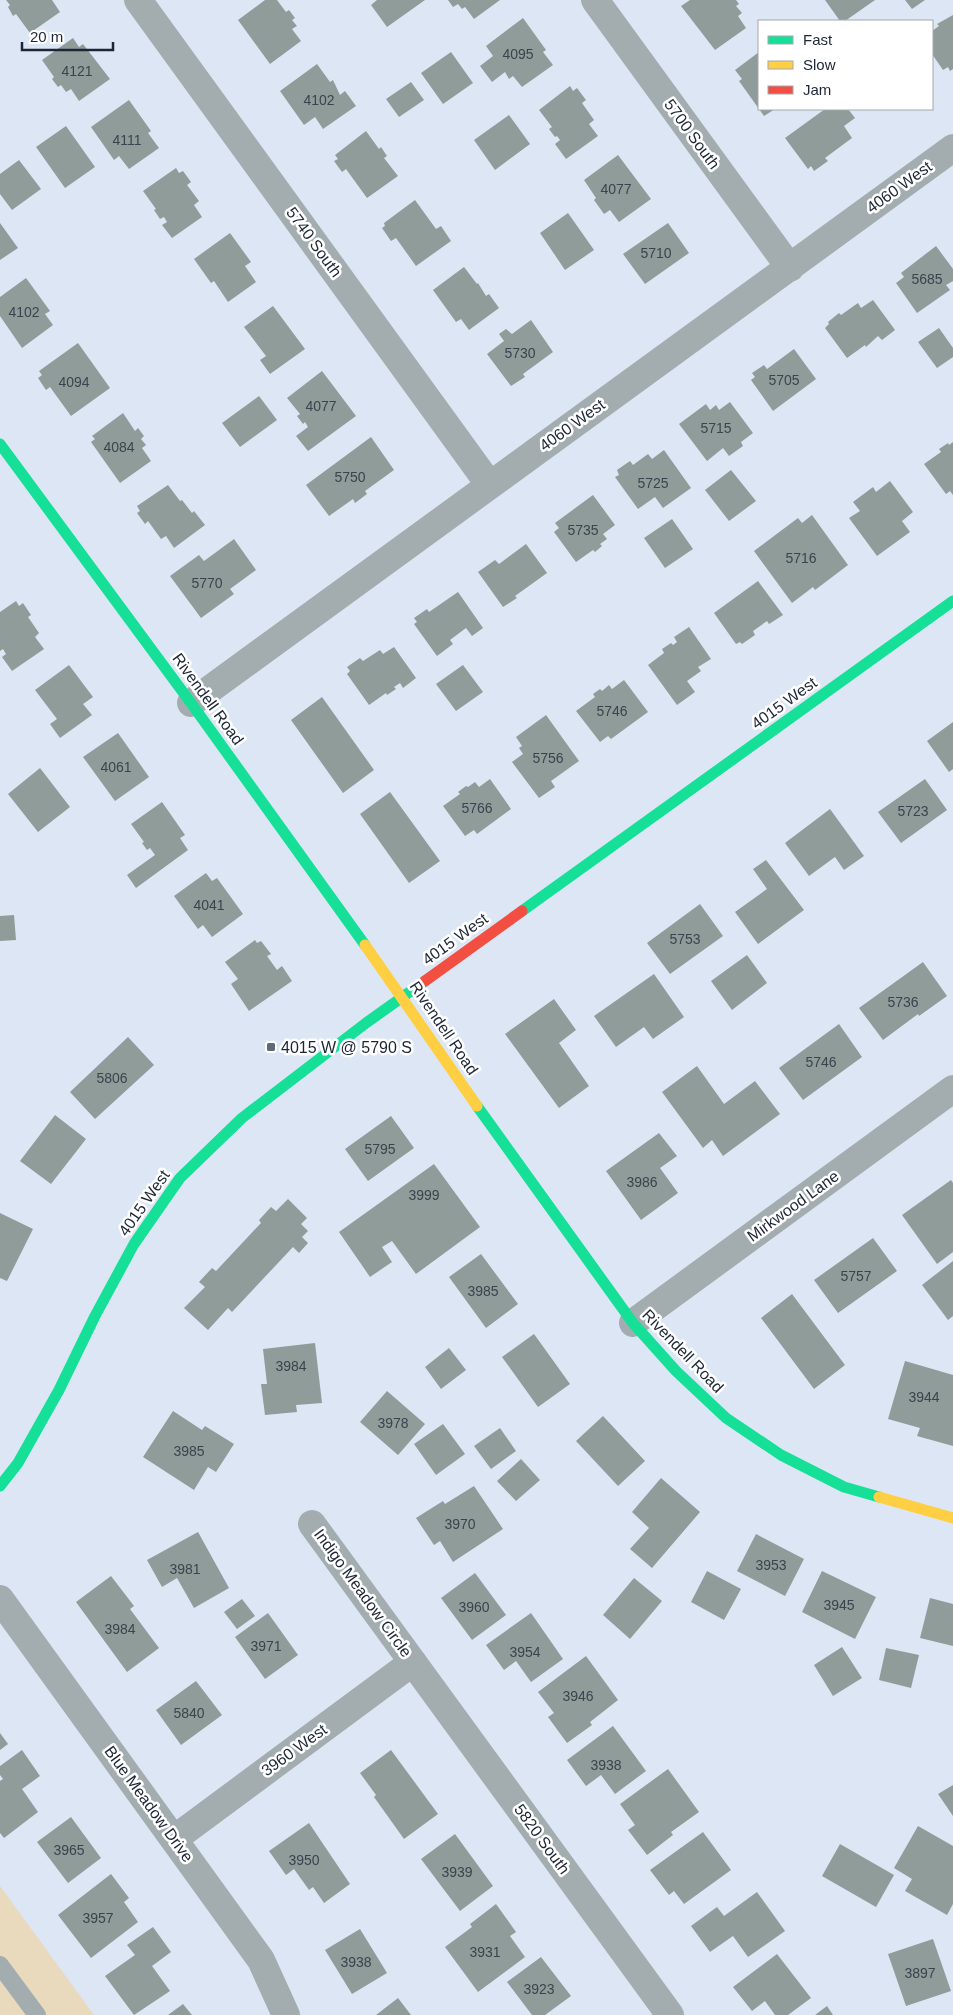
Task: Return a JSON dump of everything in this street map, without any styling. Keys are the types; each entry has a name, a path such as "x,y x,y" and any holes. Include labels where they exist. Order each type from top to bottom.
{"street":[{"name":"5740 South","path":"138,0 489,484"},
{"name":"5700 South","path":"595,0 790,268"},
{"name":"4060 West","path":"191,703 489,484 790,268 953,148"},
{"name":"Rivendell Road","path":"0,444 191,703 403,996 442,1056 633,1323 676,1371 726,1418 781,1455 844,1487 953,1518"},
{"name":"4015 West","path":"0,1486 18,1463 59,1390 95,1316 134,1244 180,1178 242,1118 403,996 953,601"},
{"name":"Mirkwood Lane","path":"633,1323 953,1089"},
{"name":"Indigo Meadow Circle","path":"312,1524 413,1662"},
{"name":"Blue Meadow Drive","path":"0,1599 261,1960 286,2015"},
{"name":"3960 West","path":"174,1838 413,1662"},
{"name":"5820 South","path":"413,1662 670,2015"}],"lane":[{"path":"0,1965 37,2015"}],"shaded area":[{"path":"0,1886 94,2015 0,2015"}],"building":[{"path":"6,0 52,0 60,12 30,33 16,14 13,16 8,7 10,5"},
{"path":"265,0 277,0 286,12 289,10 295,18 292,20 297,26 292,29 301,41 270,64 238,20"},
{"path":"377,0 425,0 387,27 371,5"},
{"path":"448,0 500,0 474,19 465,7 462,9 458,4 453,7"},
{"path":"690,0 736,0 739,4 736,6 742,13 738,16 746,28 715,50 681,6"},
{"path":"825,0 875,0 846,20 839,20"},
{"path":"905,0 925,0 912,9"},
{"path":"953,15 953,69 950,71 948,67 943,70 933,55 933,30 939,26 937,24"},
{"path":"523,18 546,50 543,52 553,65 522,87 513,76 509,79 505,72 492,82 480,66 493,56 486,46"},
{"path":"73,38 79,47 83,44 110,79 79,101 71,89 66,92 61,85 58,87 52,79 54,77 42,60"},
{"path":"451,52 473,83 443,104 421,73"},
{"path":"758,53 758,108 739,81 742,79 735,70"},
{"path":"317,64 330,82 333,80 340,95 345,91 356,106 323,129 315,117 304,125 280,91"},
{"path":"411,82 424,100 399,117 386,99"},
{"path":"570,86 573,91 577,88 586,100 582,103 594,120 589,124 598,136 566,159 555,144 560,140 549,129 552,127 539,110"},
{"path":"129,100 151,131 148,133 159,148 129,169 119,156 114,160 91,127"},
{"path":"760,110 773,110 764,116"},
{"path":"824,110 849,110 855,118 844,126 852,138 825,158 828,161 814,171 811,166 808,169 785,138"},
{"path":"509,115 530,144 495,170 474,140"},
{"path":"66,126 95,167 65,188 36,147"},
{"path":"366,131 379,149 381,147 387,156 384,158 398,176 367,198 346,169 342,172 334,161 338,159 335,155"},
{"path":"618,155 651,199 619,222 610,210 604,214 594,200 596,198 584,180"},
{"path":"19,160 41,189 12,210 0,194 0,174"},
{"path":"176,168 179,173 183,171 191,182 187,185 199,201 194,205 202,217 172,238 162,225 167,222 164,217 160,219 154,210 156,209 143,191"},
{"path":"415,200 436,229 441,226 451,241 416,266 396,238 391,241 382,228 385,226 384,223"},
{"path":"568,213 594,250 565,270 540,233"},
{"path":"0,223 18,248 0,260"},
{"path":"668,223 689,253 645,284 623,254"},
{"path":"230,233 251,262 245,266 256,282 228,302 214,281 211,283 194,259"},
{"path":"936,246 953,269 953,281 946,285 950,290 917,313 896,283 904,277 901,273"},
{"path":"464,267 486,296 489,294 499,308 469,330 461,319 456,322 433,290"},
{"path":"26,278 50,311 45,314 53,325 22,348 0,316 0,297"},
{"path":"873,300 895,330 882,340 878,336 866,347 865,345 847,358 825,328 829,324 828,322 839,313 841,315 858,303 861,308"},
{"path":"273,306 305,349 270,374 260,360 266,356 244,327"},
{"path":"531,320 553,352 523,374 525,377 511,386 487,354 504,341 499,334 506,329 512,334"},
{"path":"939,328 953,348 953,357 937,368 918,342"},
{"path":"78,343 110,388 71,416 50,387 46,390 38,378 42,375 39,371"},
{"path":"794,349 816,379 773,411 751,380 755,377 752,373 764,365 767,369"},
{"path":"322,371 356,416 308,451 296,436 308,427 297,416 300,414 287,398"},
{"path":"259,396 277,420 240,447 222,423"},
{"path":"730,402 753,433 741,442 743,446 729,456 723,448 707,461 679,424 706,404 710,410 716,405 719,410"},
{"path":"123,413 135,431 138,428 144,436 141,439 146,445 142,448 151,461 120,483 91,442 95,439 92,436"},
{"path":"371,437 394,470 365,491 367,494 355,503 353,499 329,516 306,485"},
{"path":"953,442 953,495 950,491 946,494 924,464 941,452 939,449"},
{"path":"664,450 691,488 663,508 655,497 638,509 615,477 619,475 617,470 630,461 633,465 648,454 652,459"},
{"path":"731,470 756,501 729,521 705,490"},
{"path":"890,481 913,512 902,521 910,532 877,556 849,518 860,511 853,502 873,487 876,492"},
{"path":"168,485 180,501 182,500 192,513 194,511 205,525 174,548 166,536 161,539 148,521 145,524 137,513 140,511 137,506"},
{"path":"593,495 615,525 603,534 607,539 600,544 602,546 576,562 554,532 559,528 555,523"},
{"path":"812,515 848,565 815,590 813,587 792,603 754,551 798,518 802,523"},
{"path":"672,519 693,549 665,568 644,538"},
{"path":"234,539 256,570 230,589 234,594 201,618 170,576 199,555 204,561"},
{"path":"526,544 547,573 503,607 478,572 495,560 499,564"},
{"path":"758,581 783,615 769,624 767,621 753,631 755,635 742,644 740,642 736,644 714,613"},
{"path":"458,592 483,628 472,636 466,628 450,640 453,644 437,656 414,624 417,622 414,618 427,609 429,612"},
{"path":"16,601 19,606 23,603 31,615 28,617 39,633 35,637 44,649 12,671 2,657 6,654 3,649 0,651 0,612"},
{"path":"689,627 711,659 698,667 701,671 687,681 695,692 677,705 648,665 664,653 662,649 671,643 673,645 677,642 674,637"},
{"path":"394,647 416,678 403,688 400,683 394,687 396,689 387,695 386,693 369,705 347,674 350,671 347,667 360,658 363,661 380,650 383,654"},
{"path":"69,665 93,697 83,704 92,715 60,738 50,724 57,719 35,690"},
{"path":"463,665 483,692 456,711 436,684"},
{"path":"624,680 648,712 611,739 608,736 600,742 576,711 595,697 593,694 600,689 602,691 609,685 612,689"},
{"path":"322,697 374,770 343,793 291,720"},
{"path":"546,715 579,761 551,781 555,787 539,798 512,762 523,754 519,748 522,746 516,737"},
{"path":"953,722 953,769 949,772 927,741"},
{"path":"118,733 149,777 115,801 83,757"},
{"path":"40,768 70,807 38,832 8,794"},
{"path":"490,779 511,809 477,834 474,830 465,836 443,806 460,794 458,792 466,786 468,787 475,782 479,787"},
{"path":"925,779 947,810 901,843 878,812"},
{"path":"390,792 440,861 409,883 360,814"},
{"path":"162,802 185,835 180,838 188,850 136,888 127,875 155,855 150,848 147,850 142,843 144,842 131,824"},
{"path":"830,809 864,856 844,870 835,857 809,876 785,843"},
{"path":"766,860 804,910 758,944 735,912 767,889 753,869"},
{"path":"206,873 212,881 217,878 243,914 212,937 203,925 198,929 174,896"},
{"path":"700,904 723,936 670,974 647,943"},
{"path":"14,915 16,940 0,941 0,916"},
{"path":"255,940 257,943 261,941 271,954 267,956 277,970 282,966 292,981 249,1011 231,984 238,979 225,962"},
{"path":"747,955 767,983 732,1010 711,981"},
{"path":"923,962 947,996 919,1016 918,1014 883,1040 859,1008"},
{"path":"654,974 684,1017 653,1039 644,1027 616,1047 594,1016"},
{"path":"554,999 576,1030 559,1043 589,1086 559,1108 505,1034"},
{"path":"839,1024 862,1057 803,1100 779,1068"},
{"path":"128,1037 154,1065 95,1119 70,1092"},
{"path":"697,1066 724,1104 755,1081 780,1114 723,1156 712,1140 703,1148 662,1092"},
{"path":"55,1115 86,1139 51,1184 20,1161"},
{"path":"391,1116 414,1148 368,1181 345,1149"},
{"path":"659,1133 677,1156 660,1168 678,1193 641,1220 606,1171"},
{"path":"434,1164 480,1227 416,1274 392,1241 382,1247 392,1262 370,1277 339,1232"},
{"path":"951,1180 953,1183 953,1252 937,1264 902,1215"},
{"path":"288,1199 307,1218 301,1224 308,1231 302,1237 308,1243 299,1253 293,1247 232,1312 228,1308 208,1330 184,1308 205,1287 199,1282 212,1268 216,1271 261,1223 259,1220 271,1207 276,1211"},
{"path":"0,1213 33,1229 7,1281 0,1278"},
{"path":"873,1238 897,1271 838,1313 814,1280"},
{"path":"481,1254 518,1304 486,1328 449,1277"},
{"path":"953,1261 953,1316 948,1320 922,1285"},
{"path":"792,1294 845,1365 814,1389 761,1318"},
{"path":"534,1334 570,1384 538,1407 502,1357"},
{"path":"315,1343 322,1403 296,1405 297,1412 265,1415 261,1384 267,1384 263,1349"},
{"path":"449,1348 466,1370 441,1389 425,1367"},
{"path":"905,1361 953,1375 953,1446 917,1436 920,1428 888,1419"},
{"path":"387,1391 425,1424 398,1455 360,1422"},
{"path":"173,1411 202,1430 205,1426 234,1444 216,1472 208,1467 194,1490 143,1457"},
{"path":"603,1416 645,1461 618,1486 576,1441"},
{"path":"443,1424 465,1454 436,1475 414,1444"},
{"path":"500,1428 516,1451 491,1469 474,1446"},
{"path":"521,1459 540,1480 516,1501 497,1481"},
{"path":"661,1478 700,1512 652,1568 630,1549 649,1528 632,1512"},
{"path":"474,1486 503,1529 453,1562 440,1541 434,1545 416,1518 443,1501 445,1504"},
{"path":"198,1532 229,1588 194,1608 177,1578 162,1587 147,1560"},
{"path":"756,1534 804,1559 785,1596 737,1571"},
{"path":"707,1571 741,1589 724,1620 691,1602"},
{"path":"822,1571 876,1597 855,1639 802,1612"},
{"path":"475,1573 506,1615 472,1640 441,1598"},
{"path":"111,1576 134,1606 130,1609 159,1648 127,1672 76,1602"},
{"path":"634,1578 662,1601 630,1639 603,1615"},
{"path":"930,1598 953,1604 953,1646 920,1638"},
{"path":"242,1599 255,1616 237,1629 224,1612"},
{"path":"268,1613 298,1655 265,1679 235,1637"},
{"path":"531,1613 563,1659 531,1682 516,1661 504,1670 486,1645"},
{"path":"842,1647 862,1678 833,1696 814,1665"},
{"path":"886,1648 919,1655 911,1688 879,1680"},
{"path":"586,1656 618,1700 590,1722 592,1725 567,1743 548,1717 554,1713 538,1692"},
{"path":"196,1681 222,1715 181,1745 156,1710"},
{"path":"613,1726 646,1771 615,1794 601,1775 586,1786 567,1760"},
{"path":"0,1733 8,1744 0,1750"},
{"path":"22,1750 40,1776 22,1789 38,1812 4,1838 0,1833 0,1781 3,1779 0,1775 0,1766"},
{"path":"391,1750 438,1814 404,1839 374,1797 376,1795 360,1773"},
{"path":"668,1769 699,1812 671,1832 673,1835 647,1855 628,1830 635,1825 620,1804"},
{"path":"953,1785 953,1816 938,1794"},
{"path":"71,1817 101,1858 68,1883 37,1842"},
{"path":"309,1823 350,1884 324,1903 313,1887 309,1890 294,1869 286,1875 269,1851"},
{"path":"918,1826 953,1846 953,1904 947,1915 905,1891 912,1879 894,1868"},
{"path":"703,1832 731,1870 684,1904 674,1891 669,1895 650,1870"},
{"path":"455,1834 493,1886 460,1911 421,1859"},
{"path":"840,1844 894,1875 876,1907 822,1876"},
{"path":"111,1874 129,1898 124,1902 138,1922 91,1958 58,1915"},
{"path":"757,1892 785,1931 748,1957 733,1936 710,1952 691,1926 717,1907 724,1916"},
{"path":"496,1904 516,1932 510,1936 525,1957 478,1992 445,1947 472,1927 470,1924"},
{"path":"153,1927 171,1952 152,1966 170,1991 134,2015 105,1976 135,1955 127,1945"},
{"path":"360,1929 387,1973 352,1994 325,1950"},
{"path":"933,1939 951,1991 906,2006 888,1954"},
{"path":"777,1954 811,1998 788,2015 775,2015 765,2001 752,2011 733,1987"},
{"path":"541,1957 571,1996 545,2015 532,2015 507,1982"},
{"path":"398,1998 411,2015 376,2015"},
{"path":"183,2004 192,2015 168,2015"},
{"path":"827,2006 833,2015 815,2015"}],"traffic: fast":[{"path":"0,444 191,703 365,945"},
{"path":"522,911 953,601"},
{"path":"0,1486 18,1463 59,1390 95,1316 134,1244 180,1178 242,1118 366,1023 425,981"},
{"path":"477,1106 633,1323 676,1371 726,1418 781,1455 844,1487 879,1497"}],"traffic: slow":[{"path":"365,945 477,1106"},
{"path":"879,1497 953,1518"}],"traffic: jam":[{"path":"425,981 522,911"}],"place":[{"name":"4015 W @ 5790 S","path":"271,1047"}]}
